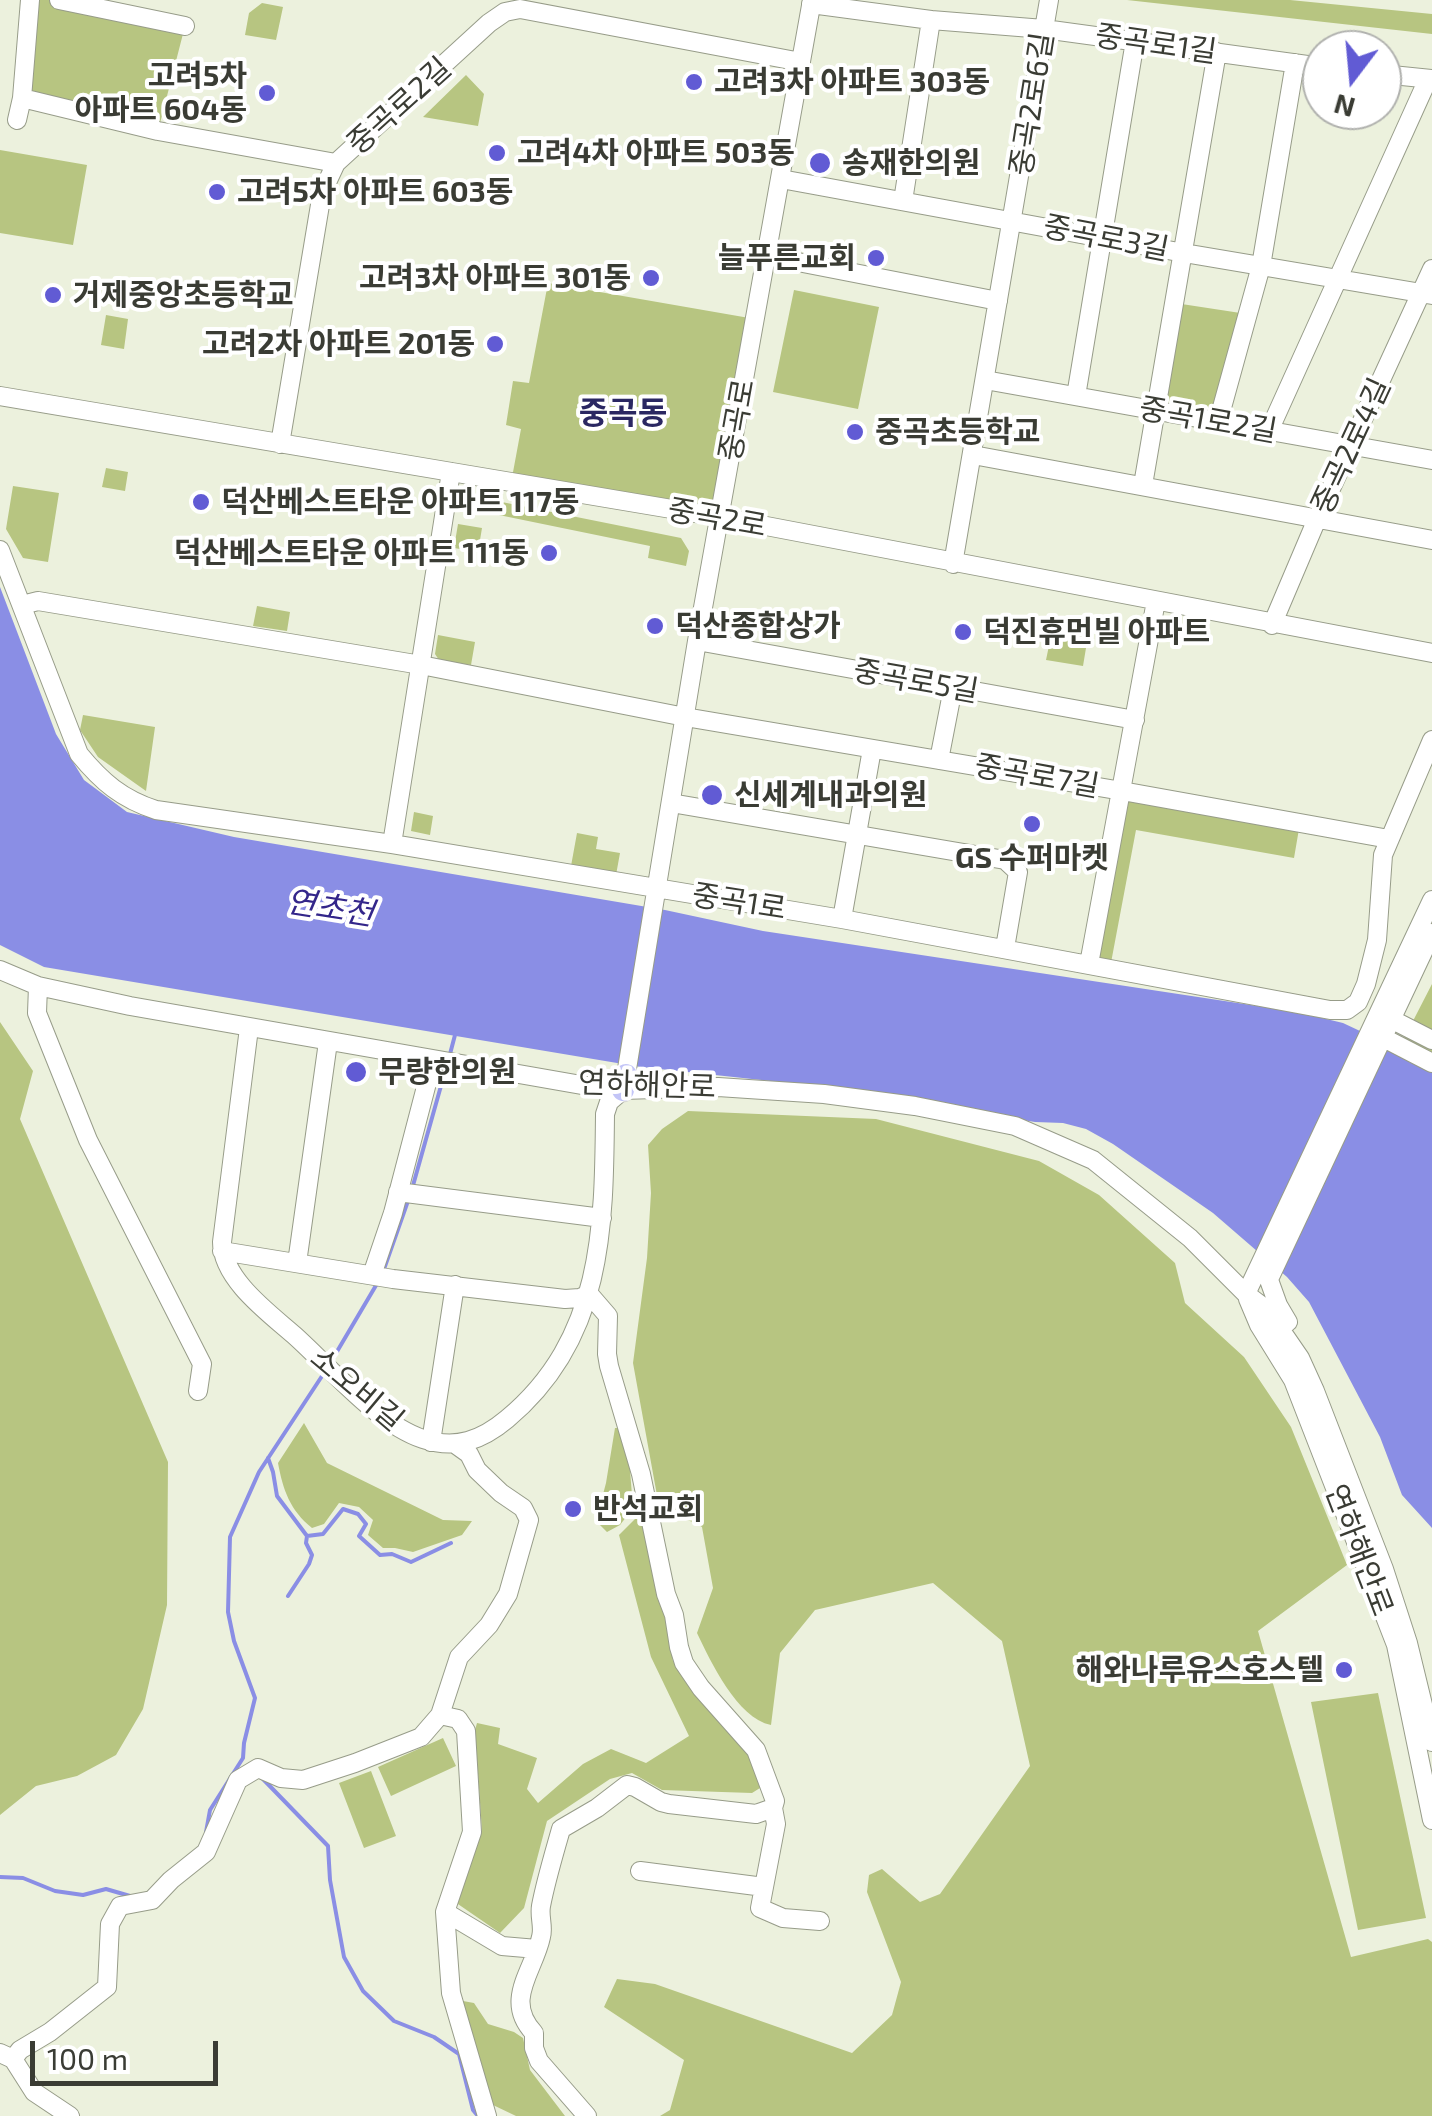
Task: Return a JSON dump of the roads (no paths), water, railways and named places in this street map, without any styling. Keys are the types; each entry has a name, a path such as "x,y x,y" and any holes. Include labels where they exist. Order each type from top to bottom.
{"street":[{"path":"17,120 30,0"},
{"path":"60,0 185,26"},
{"name":"중곡2로6길","path":"953,564 1049,0"},
{"name":"중곡로1길","path":"811,2 1302,64"},
{"name":"중곡로","path":"625,1082 697,642 811,2"},
{"name":"중곡로2길","path":"22,98 158,131 336,163 488,23 505,12 520,9 588,20 801,62"},
{"path":"902,201 932,20"},
{"path":"1076,396 1136,41"},
{"path":"1144,485 1217,52"},
{"path":"1218,422 1262,266 1295,63"},
{"path":"1269,431 1430,79 1402,76"},
{"path":"280,444 322,192 336,163"},
{"name":"중곡로3길","path":"780,179 1427,294"},
{"path":"767,256 998,301"},
{"name":"중곡2로4길","path":"1272,624 1317,519 1427,294 1432,270"},
{"name":"중곡1로2길","path":"985,380 1432,460"},
{"name":"중곡2로","path":"0,396 719,518 1432,654"},
{"path":"972,455 1432,540"},
{"path":"392,844 451,472"},
{"name":"중곡1로","path":"0,550 79,754 95,773 132,802 156,810 392,844 656,894 842,918 1330,1010 1347,1010 1358,1002 1371,968 1383,855 1432,740"},
{"name":"중곡로7길","path":"22,605 38,601 421,666 685,717 1389,839"},
{"path":"1089,964 1156,601"},
{"name":"중곡로5길","path":"697,642 1136,720"},
{"path":"940,760 953,688"},
{"path":"842,918 872,749"},
{"path":"671,803 1005,860 1018,872 1005,948"},
{"path":"1300,1358 1292,1328 1278,1306 1269,1280 1432,900"},
{"path":"1384,1016 1432,933"},
{"name":"연하해안로","path":"0,970 38,986 248,1028 593,1087 625,1082 718,1087 824,1094 914,1106 1015,1126 1093,1160 1190,1238 1267,1310 1300,1358 1384,1569 1408,1643 1432,1742"},
{"path":"38,986 37,1013 88,1140 202,1364 198,1391"},
{"path":"1384,1016 1432,1040"},
{"path":"248,1028 222,1251 372,1276 564,1299 589,1294 608,1316 609,1366 641,1474 684,1662 756,1750 775,1800 776,1824 760,1908 783,1918 820,1921"},
{"path":"1376,1035 1432,1063"},
{"path":"1246,1294 1376,1035"},
{"path":"297,1263 328,1042"},
{"path":"372,1276 433,1060"},
{"name":"소오비길","path":"222,1251 235,1278 256,1300 393,1424 431,1442 473,1441 494,1430 525,1404 556,1368 589,1294 602,1218 605,1114 625,1082"},
{"path":"398,1192 602,1218"},
{"path":"431,1442 455,1286"},
{"name":"연하해안로","path":"1246,1294 1259,1325 1292,1380 1396,1646 1432,1820"},
{"path":"70,2116 34,2092 6,2056 50,2032 107,1987 110,1924 120,1906 152,1900 206,1852 238,1780 258,1768 281,1778 303,1780 421,1737 440,1715 459,1657 490,1625 508,1594 529,1520 523,1508 489,1482 469,1454 455,1444"},
{"path":"440,1715 458,1719 466,1731 472,1832 445,1912 451,1993 487,2116"},
{"path":"587,2116 539,2061 520,1994 543,1933 541,1906 560,1828 627,1785 669,1804 756,1814 773,1808"},
{"path":"640,1870 764,1886"},
{"path":"445,1912 502,1946 537,1949"}],"water":[{"name":"연초천","path":"0,587 56,734 84,780 127,812 234,837 665,910 763,931 1297,1012 1343,1023 1411,1063 1432,1061 1432,1528 1402,1495 1380,1437 1309,1302 1287,1277 1213,1213 1086,1129 789,1083 641,1067 44,967 0,945"}],"waterway":[{"path":"450,1054 455,1035"},
{"path":"412,1189 446,1068"},
{"path":"384,1269 409,1198"},
{"path":"332,1360 378,1282"},
{"path":"206,1832 210,1810 243,1758 255,1698 228,1612 230,1537 259,1472 324,1373"},
{"path":"268,1458 277,1496 307,1536 323,1534 343,1509 358,1514 366,1524 359,1536 380,1555 392,1554 411,1562 451,1543"},
{"path":"288,1596 312,1555 307,1536"},
{"path":"261,1777 328,1846 344,1957 363,1991 394,2021 434,2037 459,2054 473,2110 478,2116"},
{"path":"0,1877 23,1878 55,1891 83,1895 106,1889 130,1896"}],"place":[{"name":"고려3차 아파트 303동","path":"694,82"},
{"name":"고려5차 아파트 604동","path":"267,93"},
{"name":"고려4차 아파트 503동","path":"497,153"},
{"name":"송재한의원","path":"820,163"},
{"name":"고려5차 아파트 603동","path":"217,192"},
{"name":"늘푸른교회","path":"876,258"},
{"name":"고려3차 아파트 301동","path":"651,278"},
{"name":"거제중앙초등학교","path":"53,295"},
{"name":"고려2차 아파트 201동","path":"495,344"},
{"name":"중곡초등학교","path":"855,432"},
{"name":"덕산베스트타운 아파트 117동","path":"201,502"},
{"name":"덕산베스트타운 아파트 111동","path":"549,553"},
{"name":"덕산종합상가","path":"655,626"},
{"name":"덕진휴먼빌 아파트","path":"963,632"},
{"name":"신세계내과의원","path":"712,795"},
{"name":"GS 수퍼마켓","path":"1032,824"},
{"name":"무량한의원","path":"356,1072"},
{"name":"반석교회","path":"573,1509"},
{"name":"해와나루유스호스텔","path":"1344,1670"}],"district":[{"name":"중곡동","path":"623,413"}]}
